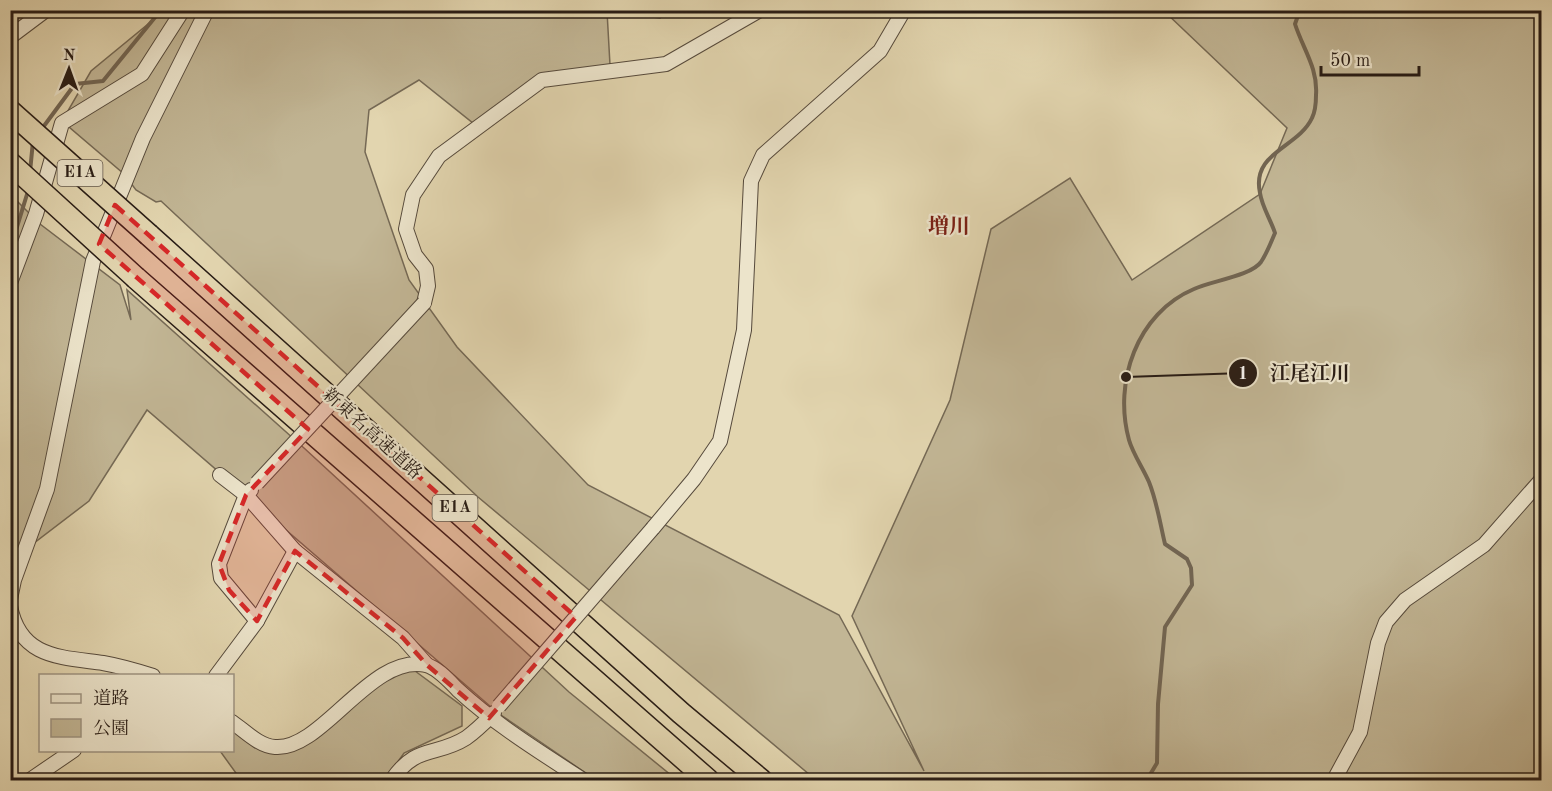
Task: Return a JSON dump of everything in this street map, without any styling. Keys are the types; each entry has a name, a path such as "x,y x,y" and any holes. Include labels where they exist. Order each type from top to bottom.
{"highway":[{"name":"新東名高速道路","path":"10,111 681,713 761,780"},
{"name":"E1A","path":"10,163 136,278 708,780"}],"street":[{"path":"10,37 46,10"},
{"path":"10,282 36,214 62,123 142,74 183,10"},
{"path":"10,599 14,580 47,489 93,261 143,138 207,10"},
{"path":"257,621 221,578 219,564 246,495 424,303 428,286 426,269 415,255 406,229 413,195 439,156 542,80 666,64 760,10"},
{"path":"392,780 402,765 419,754 465,738 489,718 694,479 720,441 744,330 751,182 763,155 880,51 904,10"},
{"path":"220,475 246,495 295,551 403,638 427,665 438,672 489,718 583,780"},
{"path":"1334,780 1360,732 1378,643 1386,622 1405,600 1484,545 1542,479"},
{"path":"217,674 257,621 295,551"},
{"path":"10,606 13,620 23,637 38,650 59,658 107,664 149,674"},
{"path":"234,723 260,742 274,747 287,746 303,738 388,671 406,665 427,665"},
{"path":"30,780 71,752"}],"highlighted area":[{"path":"115,205 576,617 489,718 427,665 403,638 295,551 257,621 229,590 219,564 246,495 308,429 99,244"}],"green space":[{"path":"11,11 39,11 11,32"},
{"path":"164,11 607,11 610,65 542,80 473,123 419,80 369,110 365,152 409,280 457,347 588,485 839,615 924,771 852,616 950,400 991,229 1070,178 1132,280 1260,194 1287,128 1164,11 1541,11 1541,780 816,780 478,497 161,201 156,202 136,190 124,174 62,121 91,71"},
{"path":"607,11 668,11 660,18"},
{"path":"11,195 40,224 120,285 131,320 127,290 304,448 569,692 677,780 596,780 498,713 147,410 89,501 25,550 11,580"},
{"path":"407,665 462,706 462,726 404,753 385,780 241,780 221,752 234,752 234,723 279,751"}],"waterway":[{"path":"41,130 75,84 103,81 161,10"},
{"path":"1143,780 1148,778 1157,763 1158,704 1165,627 1192,585 1191,568 1187,559 1165,544 1152,490 1129,440 1124,395 1128,373 1134,352 1144,332 1174,300 1201,286 1249,271 1261,262 1267,251 1275,233 1260,193 1259,179 1262,168 1277,151 1297,137 1305,128 1312,118 1315,106 1315,76 1295,24 1300,10"},
{"path":"30,172 33,141"},
{"path":"10,250 28,191"}],"place":[{"name":"江尾江川","path":"1126,377"}],"district":[{"name":"増川","path":"949,227"}]}
